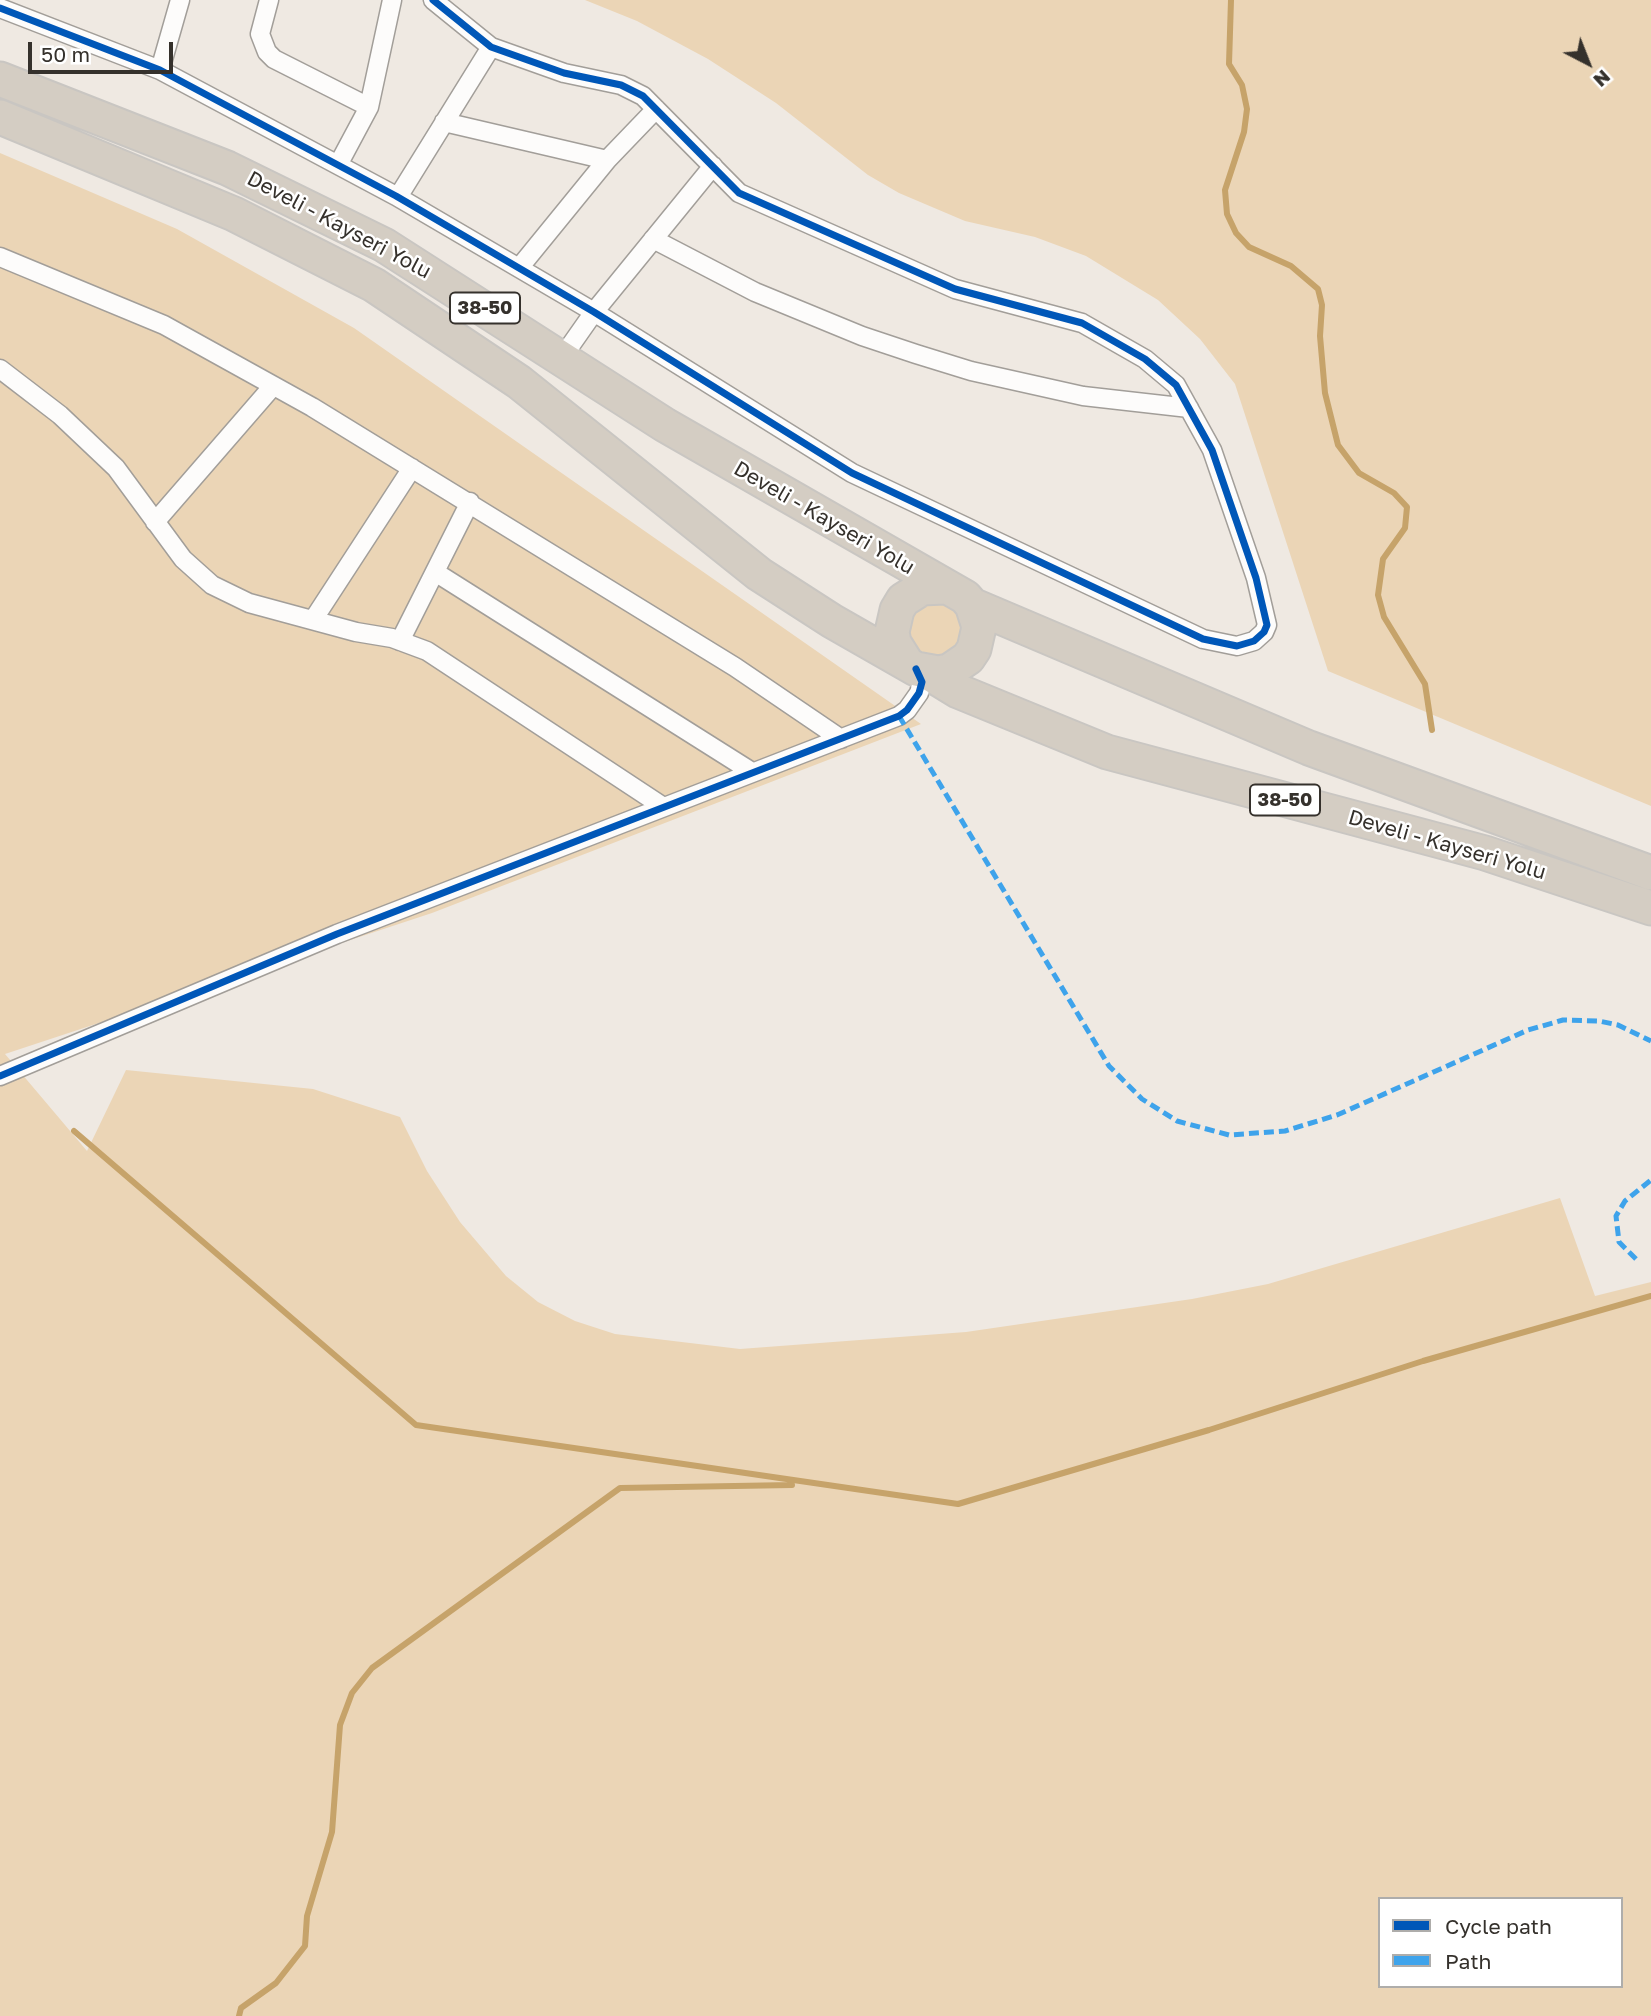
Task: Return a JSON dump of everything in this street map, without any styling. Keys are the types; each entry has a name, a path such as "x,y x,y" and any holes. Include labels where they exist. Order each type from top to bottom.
{"highway":[{"name":"Develi - Kayseri Yolu","path":"0,79 168,143 298,200 430,272 561,359 731,465 965,597 972,605 1309,748 1651,873"},
{"name":"Develi - Kayseri Yolu","path":"0,117 234,214 385,292 519,382 759,574 832,621 958,691 1107,752 1485,853 1651,908"},
{"name":"Develi - Kayseri Yolu","path":"916,667 894,643 892,632 897,610 903,600 922,588 944,587"},
{"path":"916,667 949,671 968,658 978,638 979,627 972,605"}],"street":[{"path":"160,70 180,0"},
{"path":"269,0 260,34 262,43 274,59 369,107"},
{"path":"338,165 369,107 392,0"},
{"path":"0,8 160,70 398,197 594,312 852,473 1203,639 1229,645 1246,645 1259,637 1267,625 1256,578 1212,450 1176,385 1161,371 1106,334 1082,323 955,289 739,193 643,96 621,85 564,73 491,47 433,0"},
{"path":"398,197 491,47"},
{"path":"519,268 607,160 656,109"},
{"path":"444,122 607,160"},
{"path":"561,359 594,312 713,166"},
{"path":"653,239 798,310 916,354 1016,382 1083,396 1189,408"},
{"path":"0,257 164,325 273,386 470,502 735,667 841,738"},
{"path":"0,369 60,415 116,468 183,559 212,585 249,603 400,641 444,660 662,806"},
{"path":"155,522 273,386"},
{"path":"313,620 412,468"},
{"path":"400,641 470,502"},
{"path":"435,572 752,772"},
{"path":"0,1076 350,929 907,710 914,702 922,682 916,667"}],"shaded area":[{"path":"585,0 1651,0 1651,806 1328,671 1235,384 1200,339 1158,300 1086,256 1035,237 965,221 899,193 868,175 776,103 708,59 637,21"},
{"path":"0,153 177,229 354,328 921,724 432,913 5,1054 87,1151 126,1070 313,1089 400,1117 427,1171 460,1222 506,1276 538,1302 575,1321 615,1334 740,1349 966,1332 1192,1299 1268,1284 1560,1198 1595,1296 1651,1282 1651,2016 0,2016"},
{"path":"930,602 942,602 952,606 960,614 964,630 960,646 952,654 942,658 930,658 920,654 912,646 908,636 908,624 912,614 920,606"}],"waterway":[{"path":"1231,0 1229,64 1242,85 1247,109 1244,132 1225,190 1227,214 1236,233 1249,247 1291,266 1318,289 1322,305 1320,336 1325,393 1338,445 1359,473 1394,493 1407,507 1405,528 1383,559 1378,595 1384,617 1425,684 1432,730"},
{"path":"74,1131 416,1425 958,1504 1209,1430 1423,1361 1651,1296"},
{"path":"239,2016 241,2008 276,1983 305,1946 307,1916 332,1832 340,1725 352,1693 372,1668 620,1488 792,1485"}],"marked path":[{"path":"899,716 1109,1066 1142,1099 1177,1121 1229,1135 1285,1131 1337,1115 1528,1030 1563,1020 1599,1021 1618,1025 1651,1041"},
{"path":"1636,1259 1619,1242 1616,1216 1625,1201 1651,1180"}],"cycle path":[{"path":"0,8 160,70 396,196 594,312 852,473 1203,639 1237,646 1254,641 1264,632 1267,625 1256,578 1212,450 1176,385 1145,359 1082,323 955,289 739,193 643,96 621,85 564,73 491,47 433,0"},
{"path":"0,1076 337,934 899,716 919,693 922,682 916,669"}]}
